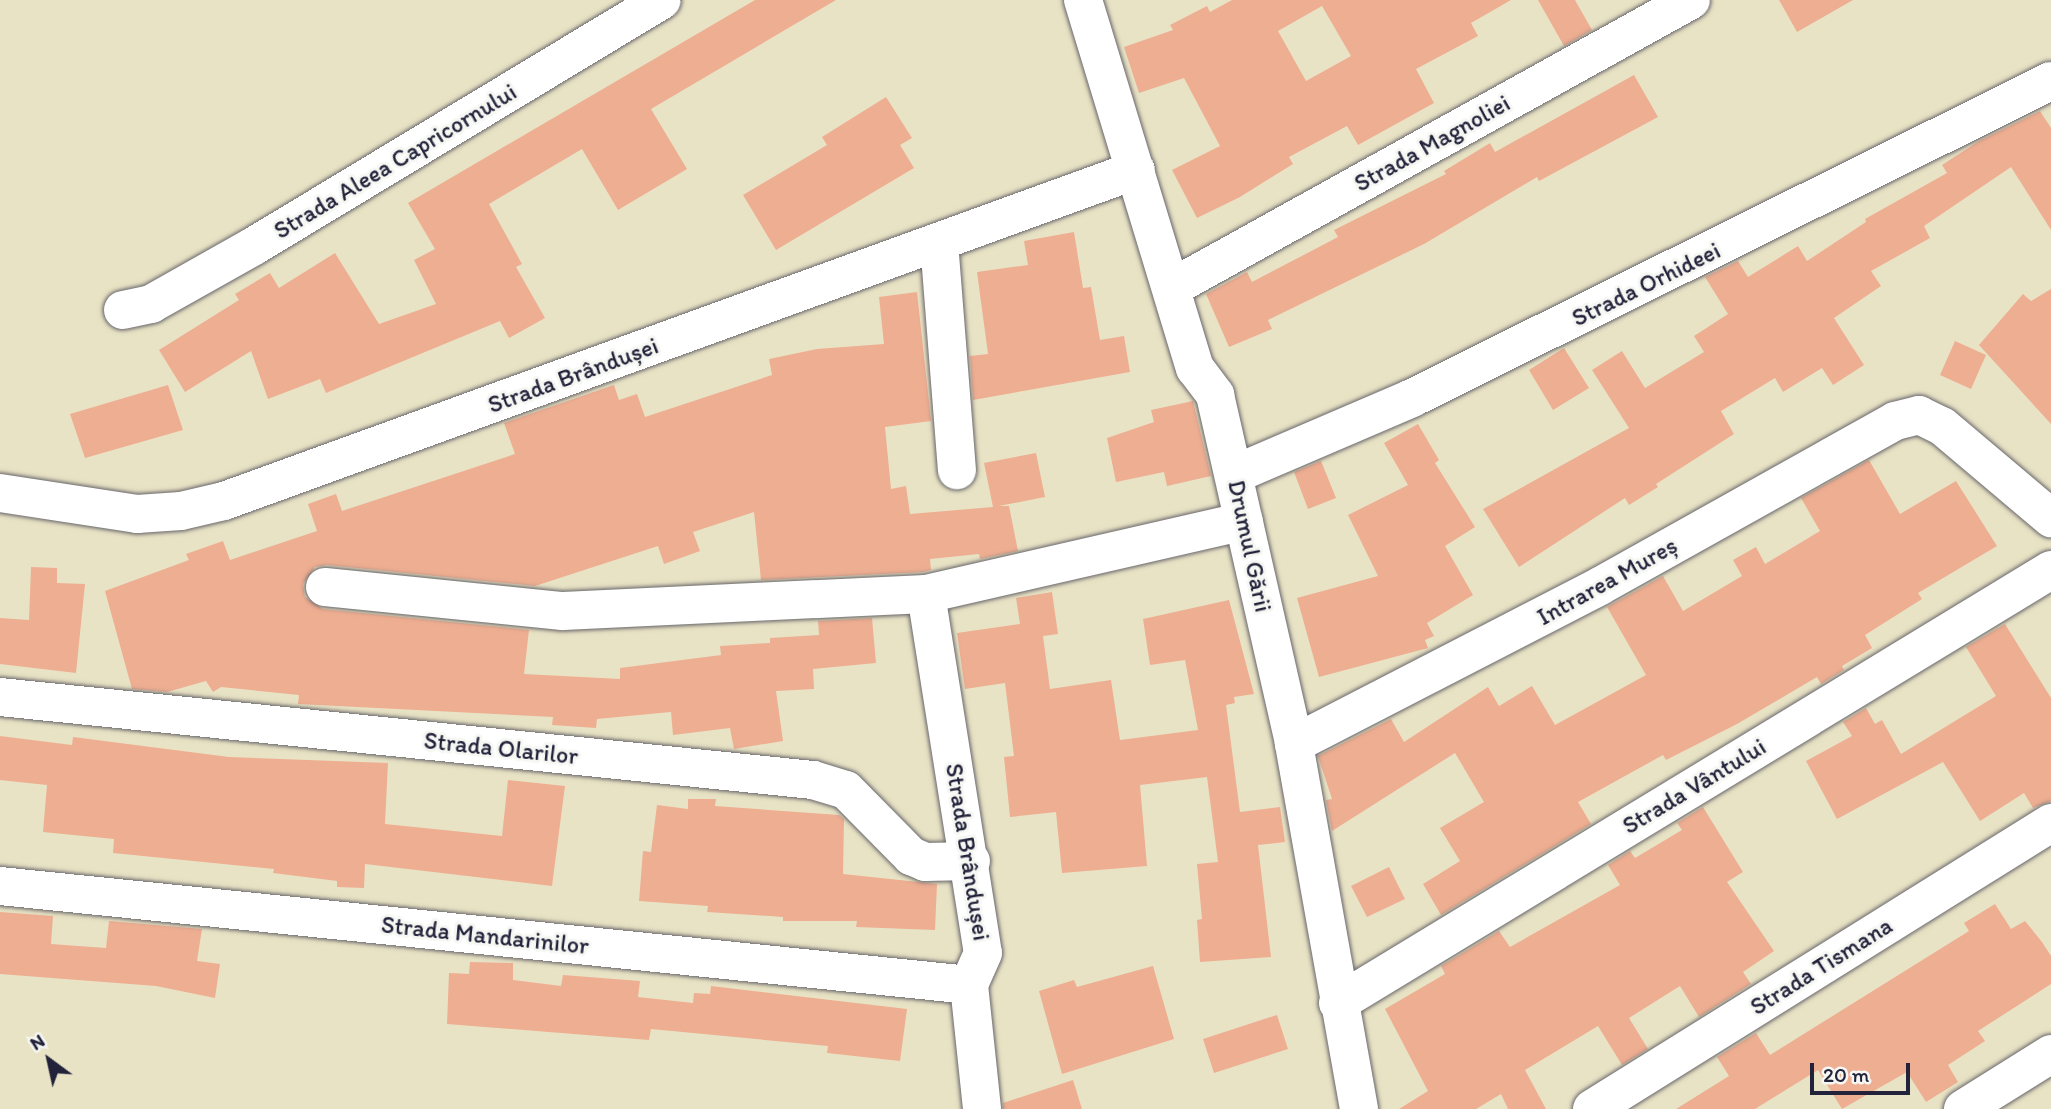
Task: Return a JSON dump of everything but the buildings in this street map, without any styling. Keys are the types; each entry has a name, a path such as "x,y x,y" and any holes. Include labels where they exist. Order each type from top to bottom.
{"street":[{"name":"Strada Aleea Capricornului","path":"123,310 151,304 254,246 661,0"},
{"name":"Strada Magnoliei","path":"1173,287 1691,0"},
{"name":"Drumul Gării","path":"1084,1 1173,287 1195,368 1216,395 1294,744 1359,1109"},
{"name":"Strada Orhideei","path":"1235,474 1449,380 2051,81"},
{"name":"Strada Brândușei","path":"0,494 137,514 181,511 224,501 1136,170"},
{"path":"939,242 957,470"},
{"name":"Intrarea Mureș","path":"1294,744 1601,586 1895,421 1919,415 1942,426 2051,518"},
{"path":"325,587 563,611 926,594 1244,521"},
{"name":"Strada Vântului","path":"1338,1003 2051,570"},
{"name":"Strada Brândușei","path":"926,594 971,861 983,953 969,985 982,1109"},
{"name":"Strada Olarilor","path":"0,697 813,780 846,790 911,856 925,862 971,861"},
{"name":"Strada Tismana","path":"1592,1109 2051,823"},
{"name":"Strada Mandarinilor","path":"0,886 969,985"},
{"path":"1963,1109 2051,1054"}]}
